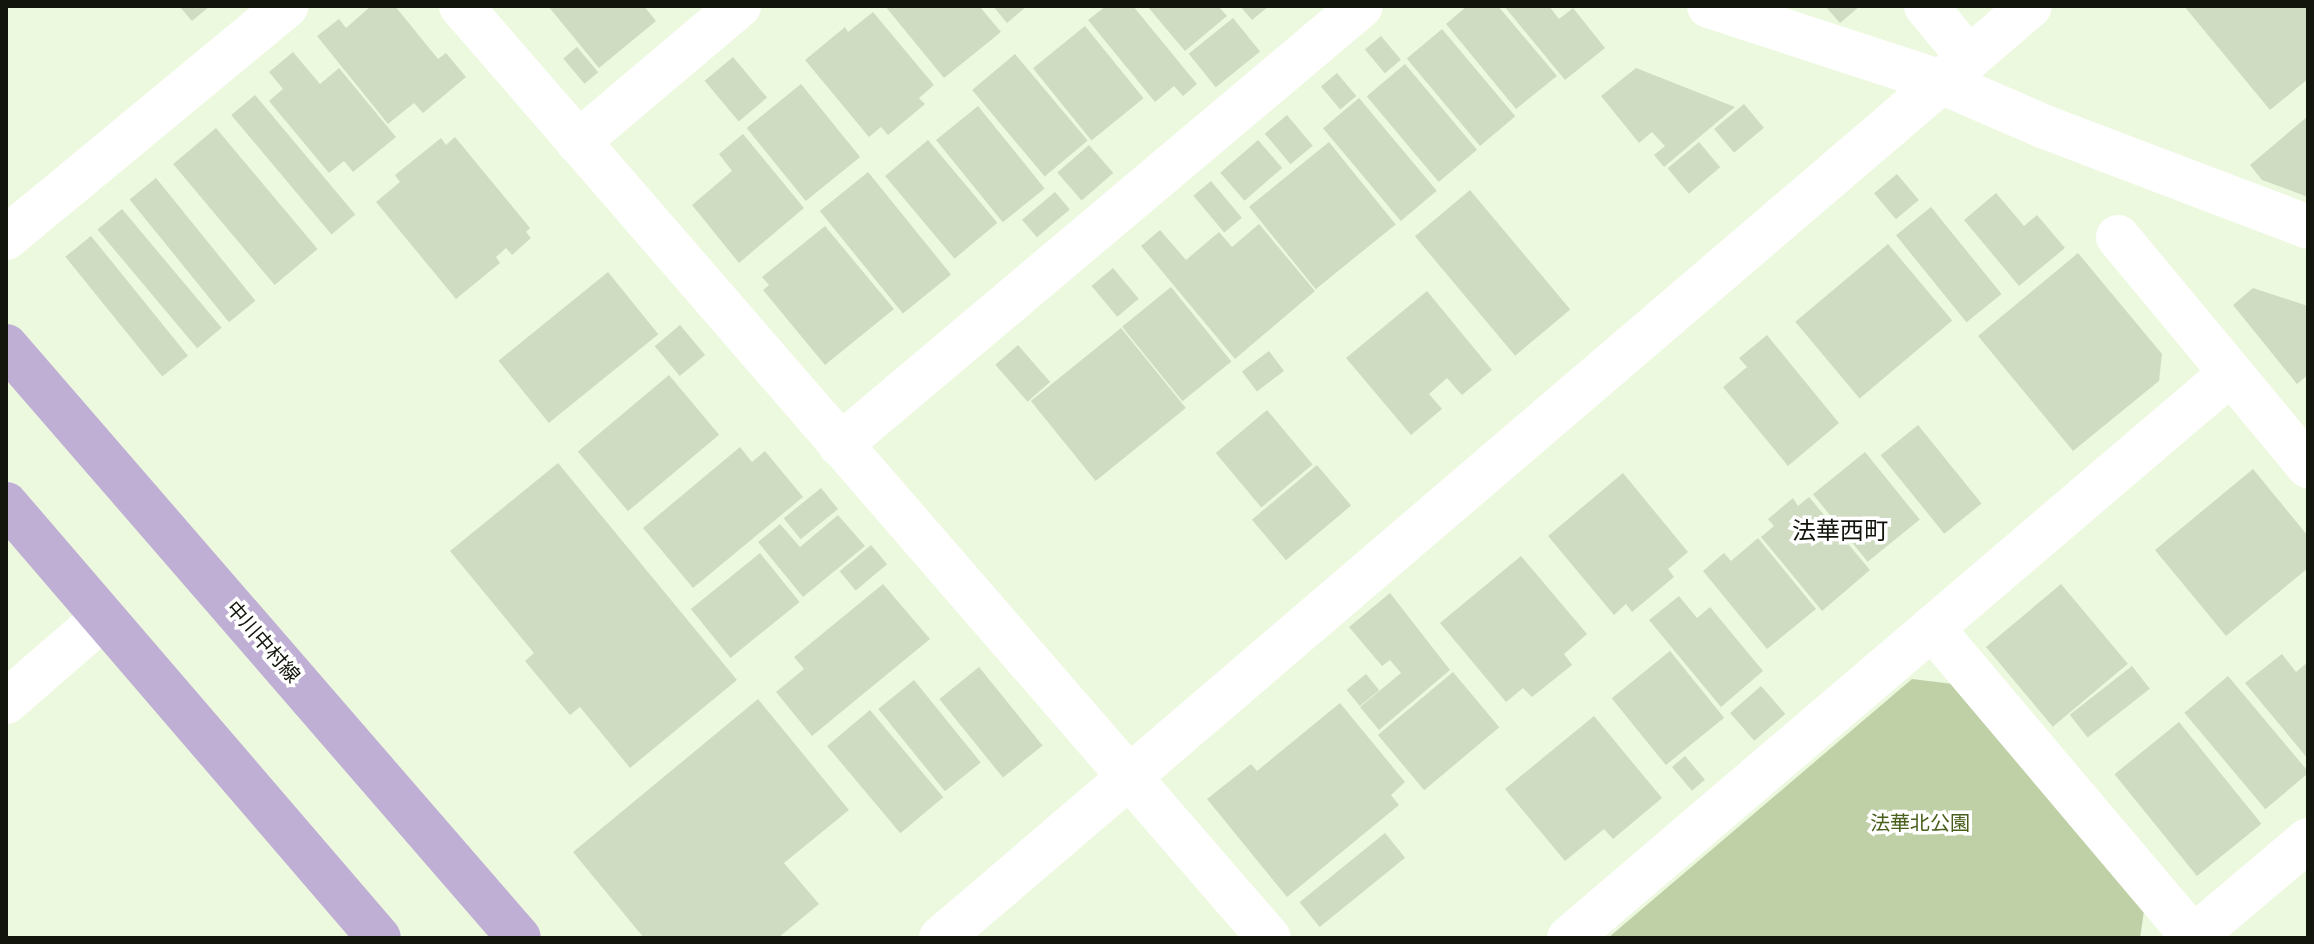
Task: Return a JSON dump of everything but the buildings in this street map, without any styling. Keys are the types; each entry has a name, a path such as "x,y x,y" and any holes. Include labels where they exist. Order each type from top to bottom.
{"main road":[{"name":"中川中村線","path":"6,346 519,938"},
{"path":"6,504 379,938"}],"street":[{"path":"6,238 286,6"},
{"path":"461,6 1269,938"},
{"path":"578,142 739,6"},
{"path":"840,445 1361,6"},
{"path":"1709,6 1954,69 2045,127 2308,227"},
{"path":"1926,6 1954,69"},
{"path":"941,938 2030,6"},
{"path":"2118,237 2308,466"},
{"path":"1569,938 2231,373"},
{"path":"6,702 103,618"},
{"path":"1932,628 2192,938 2308,840"}],"green space":[{"name":"法華北公園","path":"1912,679 1953,684 2144,911 2140,938 1608,938"}],"district":[{"name":"法華西町","path":"1840,532"}]}
